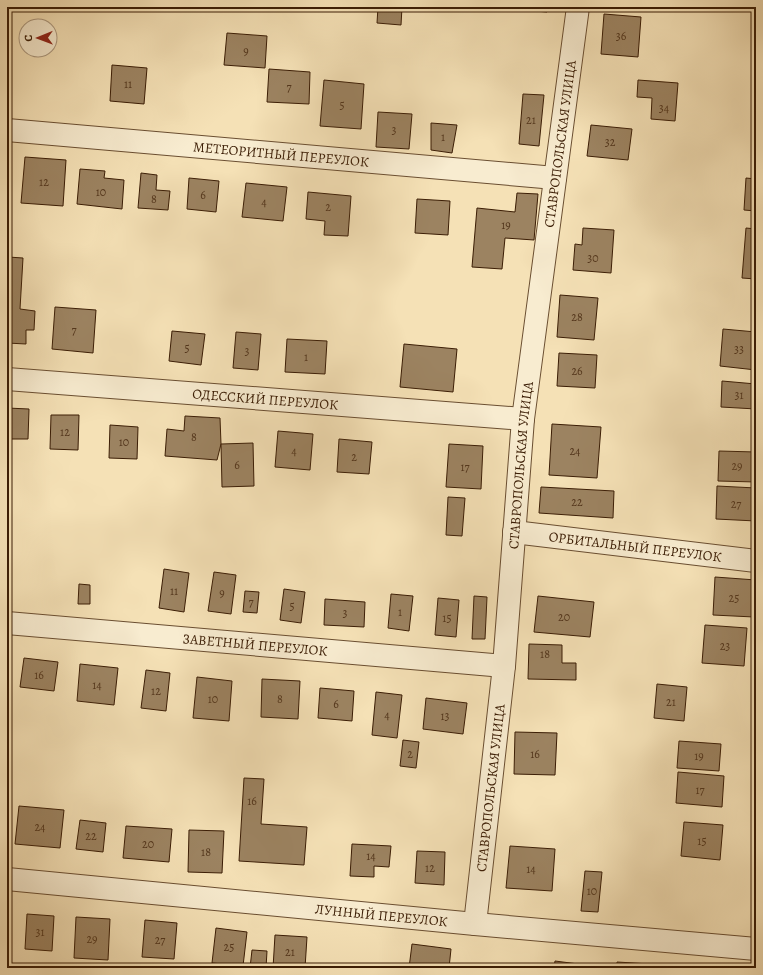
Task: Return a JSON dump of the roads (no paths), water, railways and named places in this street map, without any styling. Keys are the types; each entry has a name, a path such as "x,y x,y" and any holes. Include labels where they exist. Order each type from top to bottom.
{"street":[{"name":"СТАВРОПОЛЬСКАЯ УЛИЦА","path":"475,924 504,666 523,419 578,7"},
{"name":"МЕТЕОРИТНЫЙ ПЕРЕУЛОК","path":"7,130 555,178"},
{"name":"ОДЕССКИЙ ПЕРЕУЛОК","path":"7,379 523,419"},
{"name":"ОРБИТАЛЬНЫЙ ПЕРЕУЛОК","path":"514,532 756,561"},
{"name":"ЗАВЕТНЫЙ ПЕРЕУЛОК","path":"7,623 504,666"},
{"name":"ЛУННЫЙ ПЕРЕУЛОК","path":"7,879 475,924 756,949"}]}
